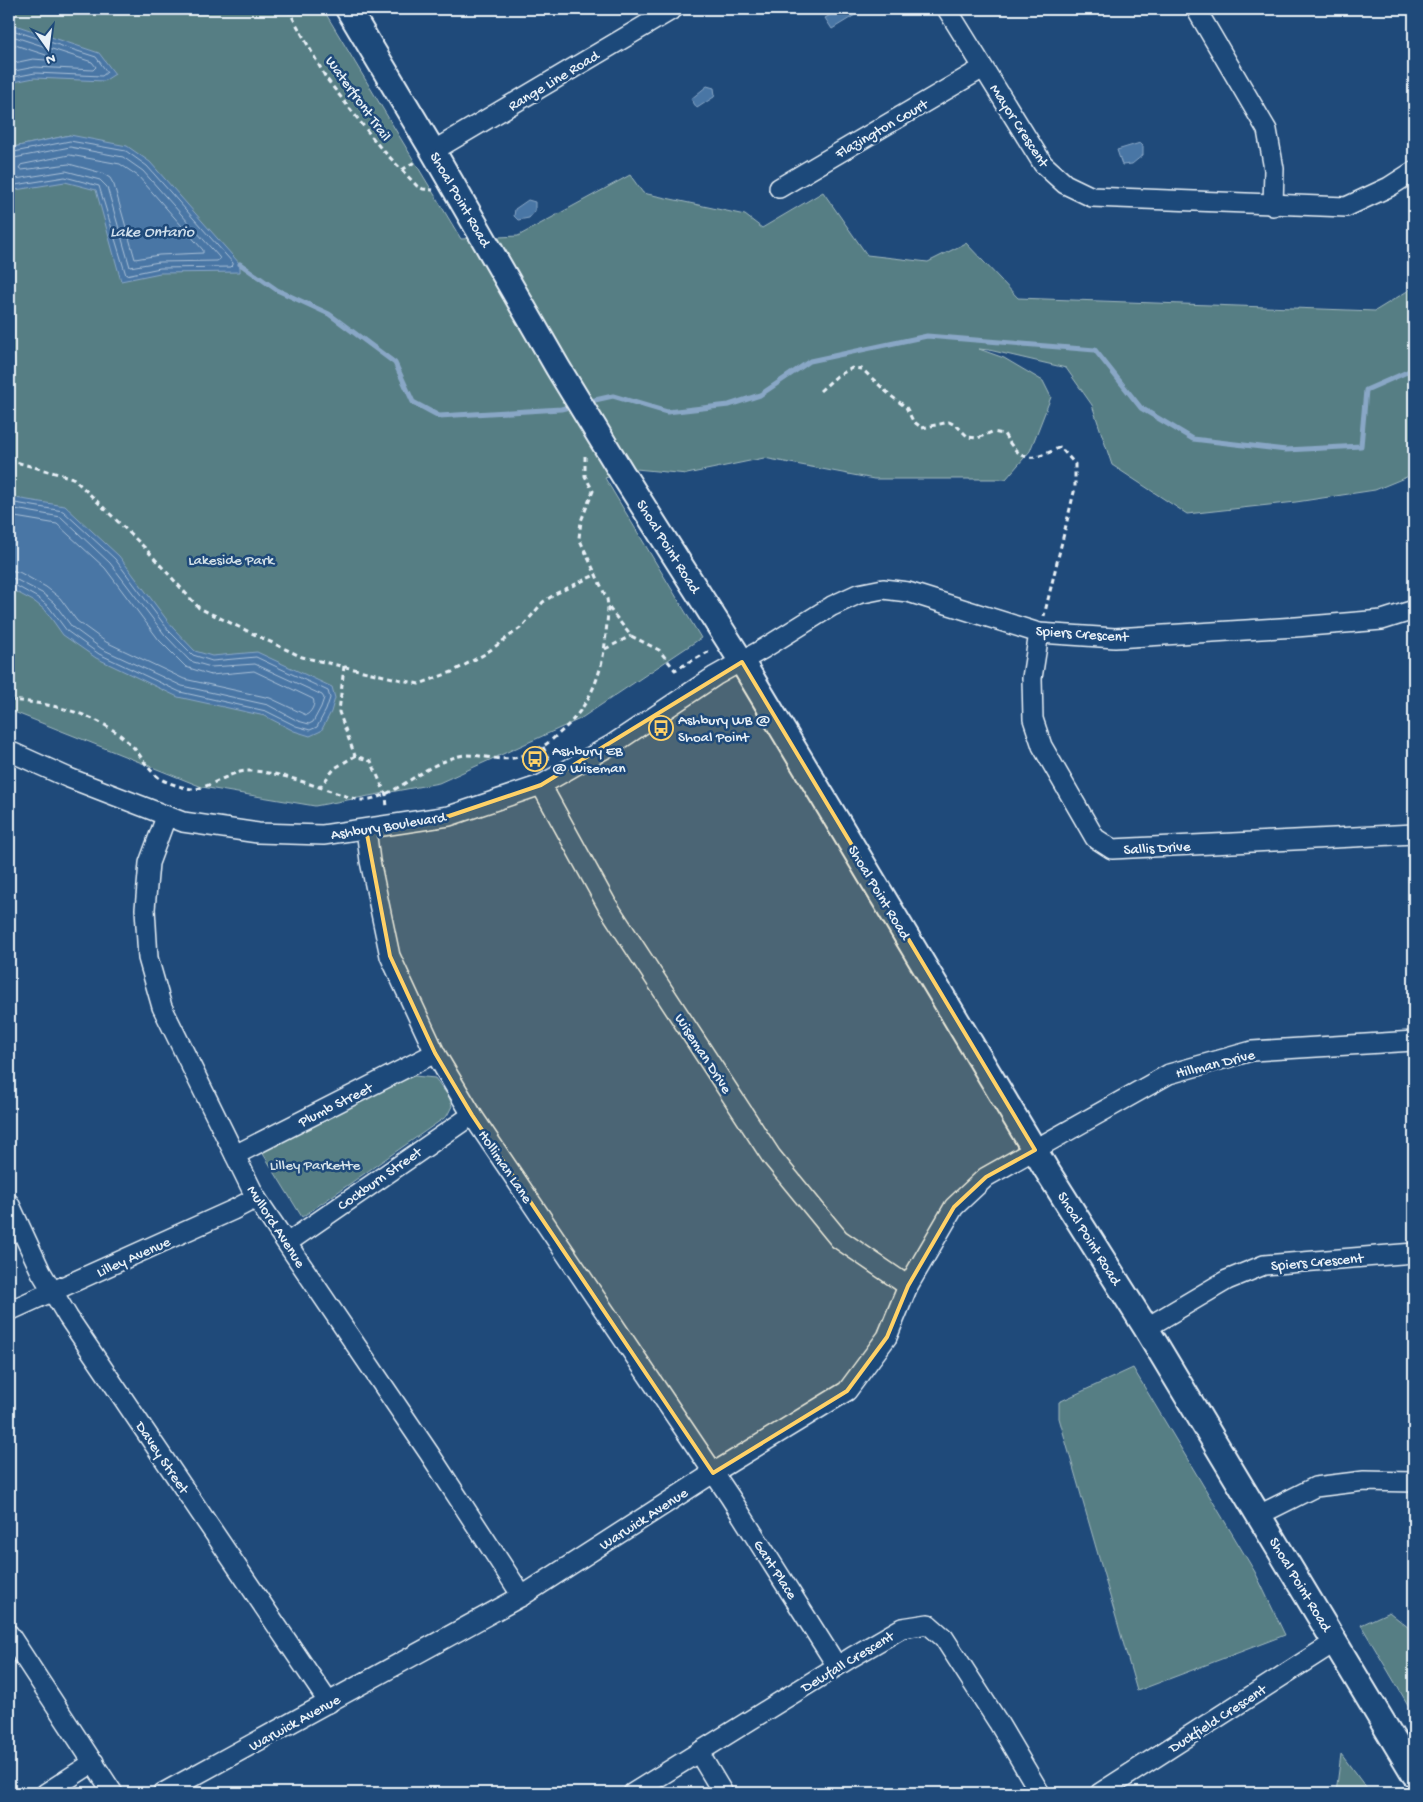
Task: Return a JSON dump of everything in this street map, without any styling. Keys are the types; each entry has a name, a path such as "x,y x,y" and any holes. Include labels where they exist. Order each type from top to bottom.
{"street":[{"name":"Shoal Point Road","path":"348,9 433,151 558,368 742,662 1035,1150 1259,1514 1414,1774"},
{"name":"Range Line Road","path":"433,151 673,9"},
{"name":"Mayor Crescent","path":"947,9 1043,164 1065,184 1092,197 1273,206 1346,207 1389,187 1414,171"},
{"path":"1196,9 1268,130 1274,169 1273,206"},
{"name":"Flazington Court","path":"779,188 983,68"},
{"name":"Spiers Crescent","path":"742,662 832,606 858,594 883,589 908,592 1039,633 1115,638 1296,628 1382,620 1414,610"},
{"name":"Sallis Drive","path":"1039,633 1032,678 1033,719 1042,746 1095,838 1112,849 1414,834"},
{"name":"Ashbury Boulevard","path":"9,751 78,781 183,822 258,833 323,835 449,816 541,785 613,744 715,676 742,662"},
{"name":"Wiseman Drive","path":"541,785 606,905 771,1156 839,1239 908,1286"},
{"name":"Mullord Avenue","path":"166,816 149,863 145,909 148,958 162,1007 256,1198 434,1461 522,1596"},
{"name":"Holliman Lane","path":"366,829 370,862 390,956 435,1053 472,1115 714,1473"},
{"name":"Hillman Drive","path":"1035,1150 1169,1074 1252,1052 1414,1041"},
{"name":"Plumb Street","path":"234,1155 435,1053"},
{"name":"Cockburn Street","path":"287,1243 472,1115"},
{"name":"Warwick Avenue","path":"163,1793 522,1596 847,1390 887,1337 908,1286 954,1208 986,1177 1035,1150"},
{"name":"Lilley Avenue","path":"9,1311 256,1198"},
{"name":"Davey Street","path":"9,1203 52,1292 329,1703"},
{"name":"Spiers Crescent","path":"1146,1328 1227,1280 1264,1265 1414,1253"},
{"name":"Gant Place","path":"714,1473 837,1666"},
{"path":"1259,1514 1315,1487 1364,1481 1414,1482"},
{"name":"Dewfall Crescent","path":"633,1793 837,1666 902,1628 928,1624 944,1638 998,1722 1040,1793"},
{"path":"9,1634 113,1793"},
{"name":"Duckfield Crescent","path":"1100,1793 1335,1642"},
{"path":"699,1753 723,1793"},
{"path":"46,1793 94,1762"}],"path":[{"name":"Waterfront Trail","path":"288,9 326,78 368,133 402,170"},
{"path":"820,391 837,376 852,368 862,369 906,407 913,421 922,428 948,422 957,426 968,437 978,438 992,432 1004,434 1013,450 1029,458 1043,456 1060,448 1075,464 1075,488 1039,633"},
{"path":"9,700 46,705 74,712 100,723 129,742 153,774 165,782 194,790 245,771 269,774 359,800 373,799 386,794 418,774 446,760 467,755 505,759 531,754 543,747 566,728 586,704 599,673 605,649 608,608 604,589 579,538 581,521 593,491 585,476 586,459 583,446"},
{"path":"9,462 12,461 73,478 144,547 199,608 302,657 419,684 452,672 485,654 523,626 543,602 557,593 597,574"},
{"path":"608,608 631,636 659,650 675,670 710,651"},
{"path":"605,649 631,636"},
{"path":"344,666 339,712 355,756"},
{"path":"319,788 335,768 355,756 371,761 386,794"}],"highlighted area":[{"path":"742,662 1035,1150 986,1177 954,1207 908,1286 887,1337 847,1391 713,1473 472,1115 435,1053 390,956 366,829 449,816 541,785"}],"green space":[{"name":"Lakeside Park","path":"9,9 323,9 461,239 518,236 630,175 643,193 745,215 762,228 823,192 867,255 928,262 966,243 1018,298 1375,311 1414,287 1414,474 1375,490 1296,502 1187,514 1112,465 1092,405 1066,368 979,349 1004,358 1043,381 1051,397 1030,451 1006,479 874,479 764,458 687,474 636,469 605,478 701,638 580,719 439,783 315,806 202,787 9,710 9,183 70,135 9,148"},
{"name":"Lilley Parkette","path":"414,1076 435,1078 449,1097 452,1106 447,1116 302,1217 262,1152 381,1089"},
{"path":"1133,1368 1255,1572 1285,1635 1137,1691 1059,1418 1059,1402"},
{"path":"1389,1612 1414,1632 1414,1715 1361,1625"},
{"path":"1341,1754 1370,1793 1336,1793"}],"water":[{"path":"841,9 851,9 855,15 832,29 825,18"},
{"path":"9,23 99,53 115,74 104,81 34,78 9,83"},
{"path":"707,86 714,88 715,95 697,108 691,99"},
{"name":"Lake Ontario","path":"70,135 127,146 150,162 240,264 240,272 160,273 121,281 96,190 65,182 9,191 9,148"},
{"path":"1140,143 1143,146 1143,155 1132,164 1122,165 1117,150"},
{"path":"528,200 535,202 535,211 529,218 518,220 514,216 515,209"},
{"path":"9,497 65,506 119,556 173,628 195,651 212,656 257,652 332,687 335,698 331,712 321,731 310,736 294,731 265,716 178,697 96,658 63,635 46,611 35,602 9,588"}],"waterway":[{"path":"240,264 277,290 329,314 395,363 413,402 439,416 561,409 573,406"},
{"path":"586,402 613,396 667,412 729,405 760,395 810,361 927,336 1095,350 1141,408 1193,439 1286,450 1361,446 1366,390 1414,369"}],"place":[{"name":"Ashbury WB @ Shoal Point","path":"661,728"},
{"name":"Ashbury EB @ Wiseman","path":"535,759"}]}
